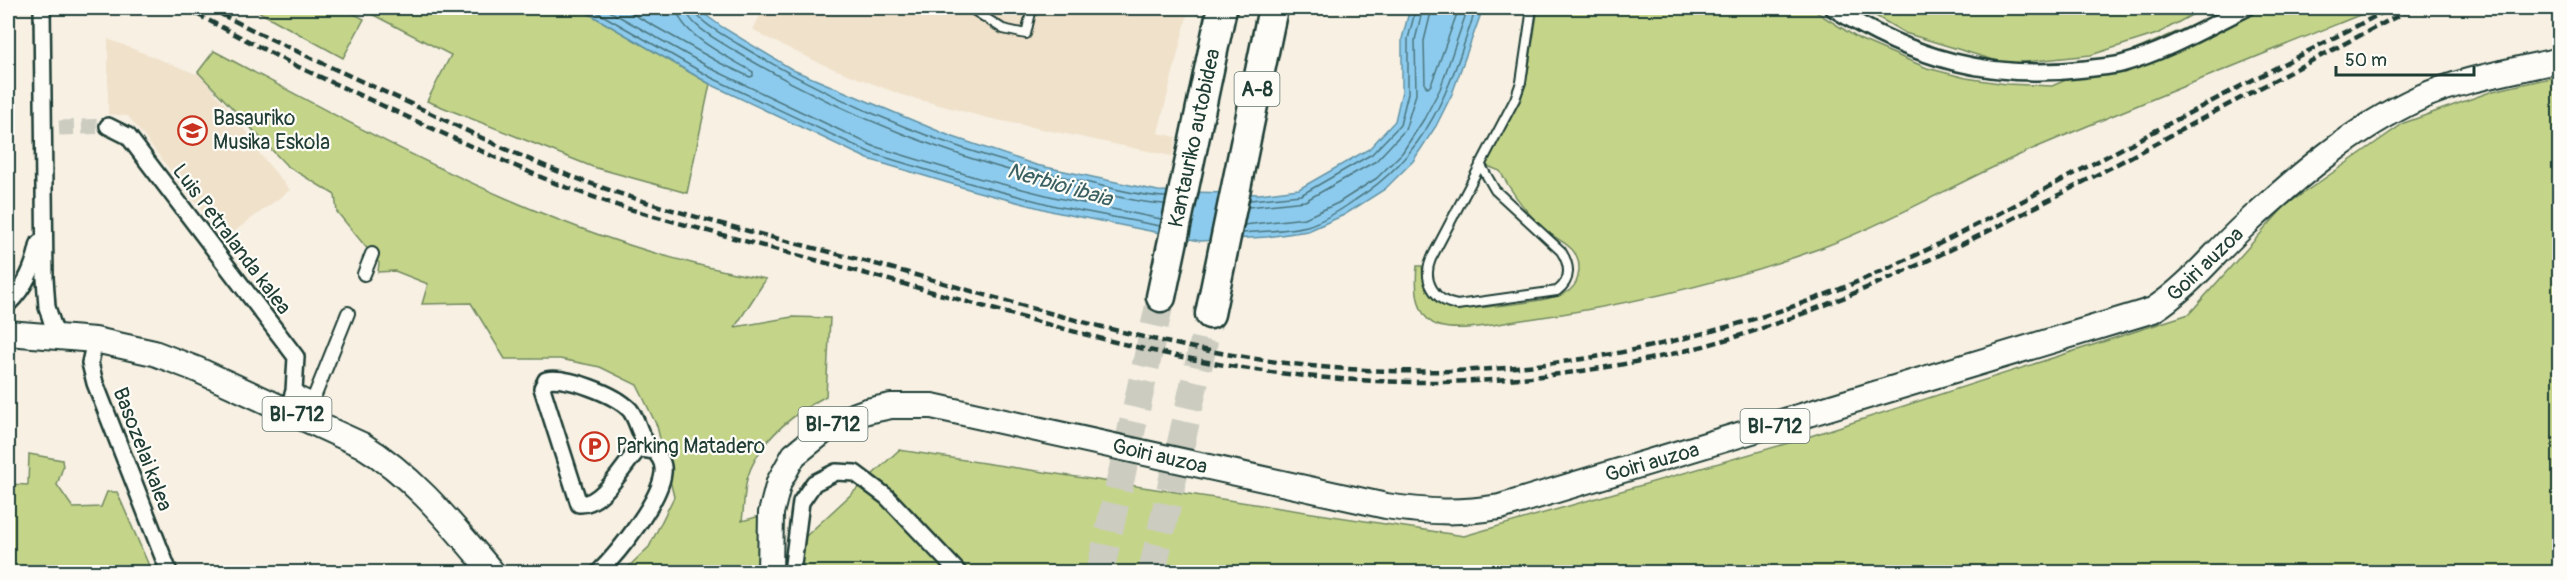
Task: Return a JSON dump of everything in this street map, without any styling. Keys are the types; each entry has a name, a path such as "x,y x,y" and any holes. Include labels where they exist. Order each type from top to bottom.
{"highway":[{"name":"Kantauriko autobidea","path":"1161,297 1222,8"},
{"name":"A-8","path":"1210,314 1274,8"}],"main road":[{"name":"Goiri auzoa","path":"770,573 771,513 779,482 794,455 834,423 867,411 891,406 932,406 1386,506 1425,512 1464,513 1500,507 2153,310 2178,294 2245,224 2350,138 2420,98 2476,80 2559,60"},
{"name":"BI-712","path":"11,330 95,340 154,353 291,401 379,456 420,489 492,573"}],"street":[{"path":"8,303 18,294 35,260 45,207 52,128 42,8"},
{"path":"1833,8 1865,28 1930,56 1989,69 2051,73 2121,64 2176,44 2246,8"},
{"name":"Luis Petralanda kalea","path":"108,126 128,136 296,357 291,401"},
{"path":"45,207 47,307 56,335"},
{"path":"364,274 372,254"},
{"path":"291,401 314,400 348,313"},
{"name":"Basozelai kalea","path":"95,340 90,363 95,383 169,573"},
{"path":"599,573 633,530 661,482 663,461 639,430 631,412 624,405 580,384 551,379 543,384 545,399 579,504 587,503 609,487 637,451 642,449 655,451"},
{"path":"792,573 801,502 814,483 836,472 855,473 887,497 958,573"}],"lane":[{"path":"970,8 1003,29 1026,34 1032,8"},
{"path":"1480,164 1487,180 1495,190 1561,251 1566,260 1567,278 1564,286 1557,291 1457,305 1447,303 1431,288 1427,267 1480,164 1515,99 1521,82 1532,8"}],"shaded area":[{"path":"750,8 1189,8 1158,133 1176,137 1172,156 988,118 902,95 824,65 763,36 753,29 760,16"},
{"name":"Basauriko Musika Eskola","path":"108,39 196,74 198,72 257,144 254,147 290,190 224,239 128,116 108,114"}],"green space":[{"path":"252,8 343,8 364,19 343,58"},
{"path":"360,8 579,8 710,84 687,193 593,167 427,101 451,55"},
{"path":"1538,8 1810,8 1859,39 1927,68 1966,78 2006,84 2052,86 2232,8 2377,8 2035,148 1876,225 1786,260 1713,282 1603,307 1484,326 1449,328 1439,326 1425,316 1418,301 1417,266 1422,266 1427,289 1435,300 1441,305 1457,310 1549,298 1570,290 1578,277 1577,256 1572,249 1549,233 1527,212 1500,171 1485,165 1520,101 1526,84"},
{"path":"1862,8 2197,8 2199,11 2157,34 2091,55 2007,64 1905,33"},
{"path":"214,51 414,155 482,188 551,217 621,243 693,264 766,279 735,327 792,317 830,318 826,396 801,411 778,430 759,453 747,479 742,521 771,513 770,572 623,572 649,547 674,497 657,426 637,385 600,367 560,359 505,359 471,303 422,304 428,284 395,271 378,272 379,263 337,212 335,195 287,166 198,72"},
{"path":"2559,76 2559,572 792,572 792,549 899,450 1464,536 1792,442 2189,314 2285,206 2404,123 2493,91"},
{"path":"29,454 62,460 63,467 57,485 73,508 101,507 107,492 117,492 150,568 149,572 8,572 8,484 28,485"}],"water":[{"name":"Nerbioi ibaia","path":"579,8 696,8 722,27 793,70 950,136 1036,165 1158,191 1260,194 1299,189 1369,149 1395,121 1402,91 1402,39 1410,8 1483,8 1452,94 1436,126 1413,161 1385,189 1344,215 1308,231 1267,237 1200,241 1055,212 868,159 710,84"}],"tunnel":[{"path":"59,128 108,126"},
{"path":"1100,572 1161,297"},
{"path":"1152,572 1210,314"}],"railway":[{"path":"185,8 292,64 490,155 557,184 619,206 1039,322 1157,352 1236,367 1303,376 1369,381 1436,382 1569,373 1634,362 1699,347 1763,328 1812,310 1953,249 2413,8"},
{"path":"209,8 308,57 528,159 651,204 1151,339 1302,365 1398,371 1495,369 1591,358 1705,333 1821,296 1874,275 1973,227 2391,8"}],"place":[{"name":"Basauriko Musika Eskola","path":"192,130"},
{"name":"Parking Matadero","path":"595,446"}]}
